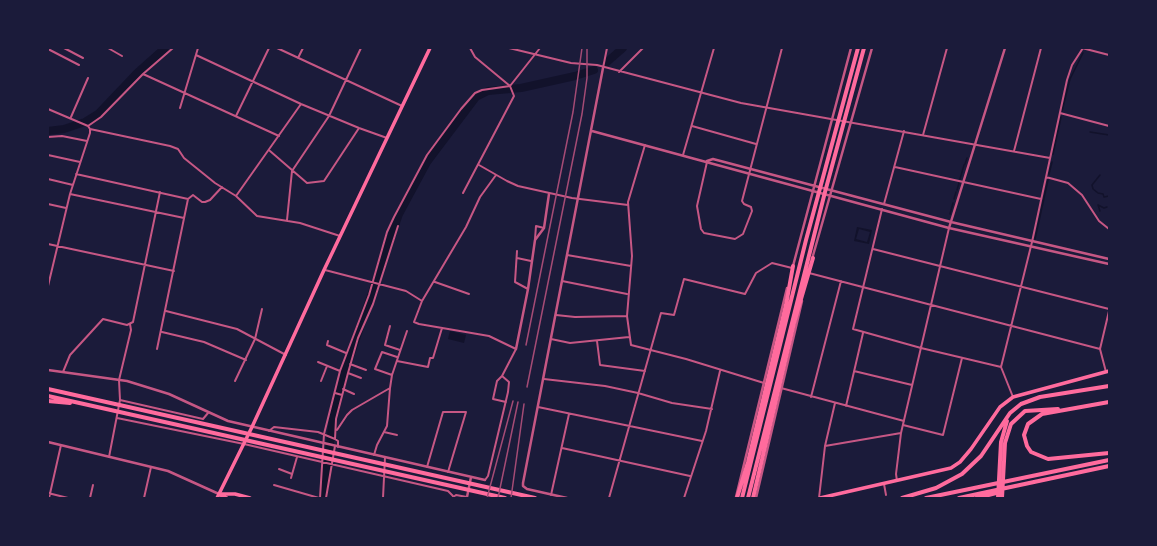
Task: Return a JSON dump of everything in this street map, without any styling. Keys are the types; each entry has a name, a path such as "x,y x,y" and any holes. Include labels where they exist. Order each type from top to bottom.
{"highway":[{"path":"742,498 806,240 858,48"},
{"path":"748,498 823,199 864,48"},
{"path":"755,498 804,288 813,258"},
{"path":"736,498 748,462 790,287 792,267"},
{"path":"902,498 936,488 962,474 981,456 1007,418 1016,408 1027,401 1040,397 1108,386"},
{"path":"48,388 117,405 535,498"},
{"path":"48,396 505,498"},
{"path":"48,401 86,405"},
{"path":"1002,498 1007,432 1011,424 1021,413 1030,410 1068,408 1109,402"},
{"path":"998,498 1002,437 1009,418 1016,408"},
{"path":"1068,408 1042,414 1028,424 1024,439 1031,452 1038,457 1053,460 1109,453"},
{"path":"926,498 1109,460"},
{"path":"959,498 989,493 1109,466"},
{"path":"977,498 989,493"}],"main road":[{"path":"218,496 244,444 324,270 430,48"},
{"path":"820,498 945,470 960,462 971,449 1000,407 1012,397 1108,371"},
{"path":"218,496 235,494 250,498"},
{"path":"218,496 227,498"}],"street":[{"path":"53,52 55,48"},
{"path":"64,48 83,58"},
{"path":"108,48 122,56"},
{"path":"88,126 101,117 143,74 173,48"},
{"path":"180,108 183,92 198,48"},
{"path":"236,116 268,48"},
{"path":"277,48 402,106"},
{"path":"298,58 303,48"},
{"path":"286,220 292,171 329,116 361,48"},
{"path":"463,193 514,96 510,86 475,57 470,48"},
{"path":"509,48 534,55 603,68 766,107 852,121 1050,158"},
{"path":"274,484 319,498 323,472 321,463 324,434 340,371 374,282 387,232 394,217 427,155 461,108 475,93 492,87 510,86 540,48"},
{"path":"567,498 532,491 523,486 523,483 607,48"},
{"path":"619,72 643,48"},
{"path":"683,155 714,48"},
{"path":"707,161 697,206 701,229 704,233 735,239 743,234 752,211 750,207 742,201 749,169 782,48"},
{"path":"736,498 792,267 851,48"},
{"path":"755,498 809,272 872,48"},
{"path":"923,135 947,48"},
{"path":"897,481 896,474 901,433 932,306 940,266 951,222 1004,48"},
{"path":"1014,151 1041,48"},
{"path":"1012,397 1001,367 1031,248 1068,74 1083,48 1109,55"},
{"path":"48,49 79,65"},
{"path":"196,55 301,104 387,138"},
{"path":"143,74 279,136"},
{"path":"71,118 88,78"},
{"path":"236,196 270,151 301,104"},
{"path":"48,109 88,126 90,129 178,149 184,158 236,196 257,216 300,223 340,236"},
{"path":"1060,113 1109,126"},
{"path":"692,126 756,144"},
{"path":"270,151 307,183 324,181 359,128"},
{"path":"48,286 66,208 90,129"},
{"path":"592,131 950,228 1031,248 1109,264"},
{"path":"884,204 904,131"},
{"path":"48,137 62,136 87,141"},
{"path":"645,145 628,205 631,266 627,294 627,316 631,345 811,397 904,421"},
{"path":"48,155 80,162"},
{"path":"707,161 713,159 951,222 1109,259"},
{"path":"479,164 496,175 518,186 544,190 550,194 628,205"},
{"path":"895,167 1041,199"},
{"path":"76,174 188,199"},
{"path":"496,175 480,197 466,227 454,245 435,282 422,301 414,322 489,336 516,350"},
{"path":"1046,177 1068,183 1082,195 1099,221 1109,230"},
{"path":"48,179 73,185"},
{"path":"157,349 162,332 188,199 193,195 202,202 205,202 210,200 222,187"},
{"path":"130,324 133,322 160,192"},
{"path":"70,194 184,218"},
{"path":"535,240 544,228 550,194"},
{"path":"48,204 66,208"},
{"path":"882,210 854,329 863,333 921,348 1001,367"},
{"path":"337,431 336,419 350,364 398,226"},
{"path":"506,402 493,399 497,381 502,376 516,350 528,289 536,226 544,228"},
{"path":"48,244 174,271"},
{"path":"873,249 1109,310 1100,349 1108,371"},
{"path":"517,251 515,282 528,289"},
{"path":"568,255 631,266"},
{"path":"517,258 531,261"},
{"path":"609,498 661,312 674,315 684,279 745,294 756,273 772,263 792,267"},
{"path":"324,270 406,291 422,301"},
{"path":"809,272 1011,327 1100,349"},
{"path":"562,281 627,294"},
{"path":"811,397 842,281"},
{"path":"435,282 469,294"},
{"path":"235,381 255,339 262,309"},
{"path":"166,311 237,329 286,355"},
{"path":"556,315 575,317 627,316"},
{"path":"62,373 70,355 103,319 130,324"},
{"path":"109,457 120,400 119,380 132,330 130,324"},
{"path":"390,326 386,345 400,350"},
{"path":"392,374 375,369 382,352 397,359 428,367 430,358 433,358 442,328"},
{"path":"374,455 387,426 392,374 407,330"},
{"path":"162,332 204,342 246,360"},
{"path":"846,406 863,333"},
{"path":"551,339 570,343 629,338"},
{"path":"597,340 600,365 645,371"},
{"path":"328,341 327,345 346,353"},
{"path":"903,425 944,435 962,358"},
{"path":"318,362 340,371"},
{"path":"350,364 366,370"},
{"path":"320,381 327,366"},
{"path":"48,370 119,380 169,394 208,413 252,427 485,480 488,476 508,392 509,382 502,376"},
{"path":"684,498 712,409 720,371"},
{"path":"854,371 912,385"},
{"path":"348,373 361,378"},
{"path":"544,379 605,386 638,393 672,403 712,409"},
{"path":"335,438 337,431 352,410 390,388"},
{"path":"343,389 354,394"},
{"path":"335,393 342,395"},
{"path":"120,400 203,419 208,413"},
{"path":"820,498 825,446 835,403"},
{"path":"538,408 702,441"},
{"path":"427,467 443,412 466,412 448,472"},
{"path":"551,495 569,414"},
{"path":"117,418 244,444 321,463 448,491 453,497 467,498 471,477"},
{"path":"268,431 274,427 324,434 335,438 338,441 326,498"},
{"path":"384,432 398,435"},
{"path":"825,446 901,433"},
{"path":"48,442 168,471 218,496"},
{"path":"49,498 61,445"},
{"path":"562,448 690,476"},
{"path":"291,478 297,457"},
{"path":"383,498 385,457"},
{"path":"283,471 284,466"},
{"path":"144,498 151,467"},
{"path":"279,469 292,474"},
{"path":"884,483 886,495"},
{"path":"90,498 93,485"},
{"path":"530,498 532,491"},
{"path":"49,494 68,498"}],"shaded area":[{"path":"857,227 872,230 869,244 854,241","holes":["859,229 870,232 867,242 856,239"]},
{"path":"450,331 466,335 464,343 448,339"}],"waterway":[{"path":"48,131 64,129 85,122 98,114 137,73 165,48"},
{"path":"607,62 623,48"},
{"path":"1062,111 1070,79 1083,53"},
{"path":"323,498 333,419 345,371 399,214 427,162 476,97 488,91 521,88 575,76 594,70"},
{"path":"1053,154 1061,117"},
{"path":"1090,132 1109,135"},
{"path":"965,164 967,158"},
{"path":"1049,174 1052,162"},
{"path":"960,179 964,165"},
{"path":"1100,175 1092,185 1093,189 1098,193 1103,194 1104,197 1109,196"},
{"path":"1035,239 1048,180"},
{"path":"957,190 959,183"},
{"path":"954,199 956,192"},
{"path":"950,214 953,203"},
{"path":"1100,211 1098,205 1104,208 1107,207"}],"railway":[{"path":"526,345 573,112 582,48"},
{"path":"527,387 582,114 587,78 587,48"},
{"path":"487,498 513,401"},
{"path":"498,498 518,402"},
{"path":"511,498 524,404"}]}
